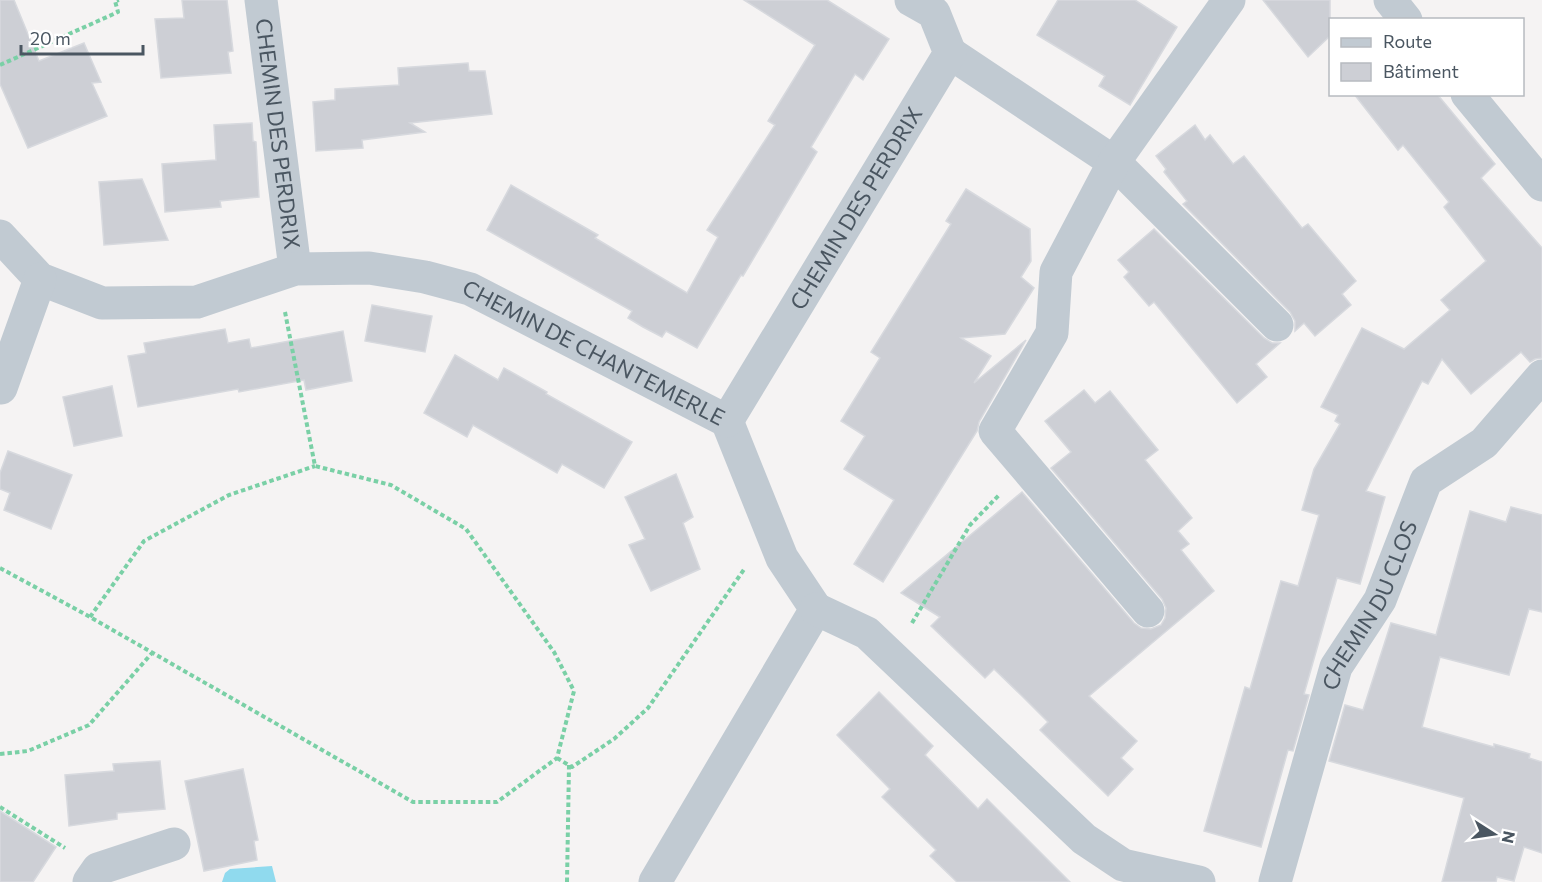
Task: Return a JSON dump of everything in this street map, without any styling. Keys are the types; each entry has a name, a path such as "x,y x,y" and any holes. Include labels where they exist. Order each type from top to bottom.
{"street":[{"name":"CHEMIN DES PERDRIX","path":"261,0 286,272"},
{"path":"911,0 934,13 950,53 1114,162 1277,325"},
{"path":"1148,611 996,431 1052,333 1056,272 1114,162 1229,0"},
{"path":"1390,0 1404,18"},
{"name":"CHEMIN DES PERDRIX","path":"727,421 950,53"},
{"path":"1469,96 1542,185"},
{"name":"CHEMIN DE CHANTEMERLE","path":"0,236 40,279 102,303 197,302 286,272 369,268 425,277 470,289 727,421 782,558 816,609"},
{"path":"1,388 40,279"},
{"name":"CHEMIN DU CLOS","path":"1275,882 1336,667 1380,600 1426,481 1484,443 1542,376"},
{"path":"654,882 816,609 867,633 1084,839 1124,865 1199,882"},
{"path":"94,876 174,844"}],"path":[{"path":"0,65 118,12 115,2 119,0"},
{"path":"286,272 315,466"},
{"path":"0,568 413,802 497,802 557,758 574,691 554,652 466,530 391,485 315,466 229,495 144,541 90,617"},
{"path":"892,657 970,525 1025,467"},
{"path":"557,758 572,766 614,740 648,708 771,531"},
{"path":"0,754 28,751 89,725 152,653"},
{"path":"567,882 569,764"},
{"path":"0,807 94,876"}],"water":[{"path":"272,866 276,882 222,882 225,873 230,869"}],"building":[{"path":"0,0 14,0 39,61 84,43 101,82 92,83 107,116 28,148 0,84"},
{"path":"182,0 227,0 233,51 228,52 231,73 161,78 155,19 184,18"},
{"path":"744,0 827,0 889,39 863,80 855,74 811,147 817,152 697,348 666,331 662,337 643,327 628,318 632,311 487,230 511,185 598,235 595,238 687,293 718,237 707,230 775,125 768,121 815,45"},
{"path":"1058,0 1135,0 1177,27 1130,105 1099,86 1105,76 1037,35"},
{"path":"1263,0 1330,0 1329,37 1308,57"},
{"path":"468,63 469,71 485,71 492,114 410,123 425,132 362,140 363,148 316,151 313,102 335,100 335,89 399,85 398,68"},
{"path":"1356,96 1439,96 1495,164 1481,178 1542,248 1542,358 1530,362 1521,352 1471,394 1442,359 1428,384 1422,381 1366,491 1385,497 1360,584 1337,578 1304,694 1309,695 1293,751 1288,750 1261,847 1204,831 1245,687 1250,689 1281,581 1298,586 1319,515 1302,510 1314,469 1340,424 1335,421 1338,415 1321,407 1362,328 1404,349 1450,310 1441,300 1486,261 1444,207 1449,202 1403,145 1398,150"},
{"path":"252,123 253,141 256,142 259,197 220,201 221,207 165,212 162,164 216,160 214,125"},
{"path":"1195,125 1205,140 1210,135 1233,164 1244,156 1302,228 1308,224 1356,281 1342,294 1351,305 1315,336 1304,323 1295,331 1295,321 1290,312 1183,204 1187,201 1164,172 1166,169 1156,156"},
{"path":"142,179 168,240 104,245 99,182"},
{"path":"966,189 1030,229 1031,261 1021,277 1034,288 1005,334 961,338 991,356 974,383 1026,340 979,422 977,431 883,582 854,564 894,500 844,469 865,436 841,421 880,358 871,352 951,224 946,221"},
{"path":"1154,229 1264,338 1272,343 1280,343 1256,364 1267,377 1237,403 1154,302 1149,306 1124,277 1129,272 1118,260"},
{"path":"372,305 432,316 425,352 365,341"},
{"path":"225,329 228,343 249,339 251,348 343,331 352,381 306,390 304,380 138,407 128,356 146,353 144,343"},
{"path":"455,355 498,380 504,368 632,442 604,488 562,464 557,473 473,425 467,437 424,413"},
{"path":"112,386 122,436 74,446 63,397"},
{"path":"1084,390 1095,403 1110,391 1158,450 1145,460 1192,518 1178,531 1189,544 1181,550 1214,591 1089,696 1137,741 1121,758 1133,769 1108,796 1040,730 1048,722 1022,696 994,669 985,678 931,626 940,617 901,593 1022,492 1134,623 1141,628 1151,629 1161,625 1165,618 1166,608 1162,599 1051,468 1071,452 1045,421"},
{"path":"8,451 72,475 51,529 4,510 10,493 0,489 0,473"},
{"path":"676,474 693,517 683,523 700,569 651,591 629,545 645,539 625,497"},
{"path":"1511,507 1542,515 1542,612 1529,609 1509,675 1440,657 1422,727 1494,747 1494,744 1530,754 1529,758 1542,762 1542,853 1524,847 1514,881 1497,877 1496,882 1442,882 1464,798 1329,761 1345,705 1363,710 1391,623 1436,635 1470,511 1506,522"},
{"path":"879,692 933,746 925,755 978,809 987,799 1070,882 957,882 930,856 936,850 882,797 890,789 837,735"},
{"path":"160,761 165,809 117,813 117,819 69,826 65,775 114,771 113,764"},
{"path":"243,769 258,840 254,841 257,860 204,871 185,781"},
{"path":"0,811 56,847 33,882 0,882"}]}
